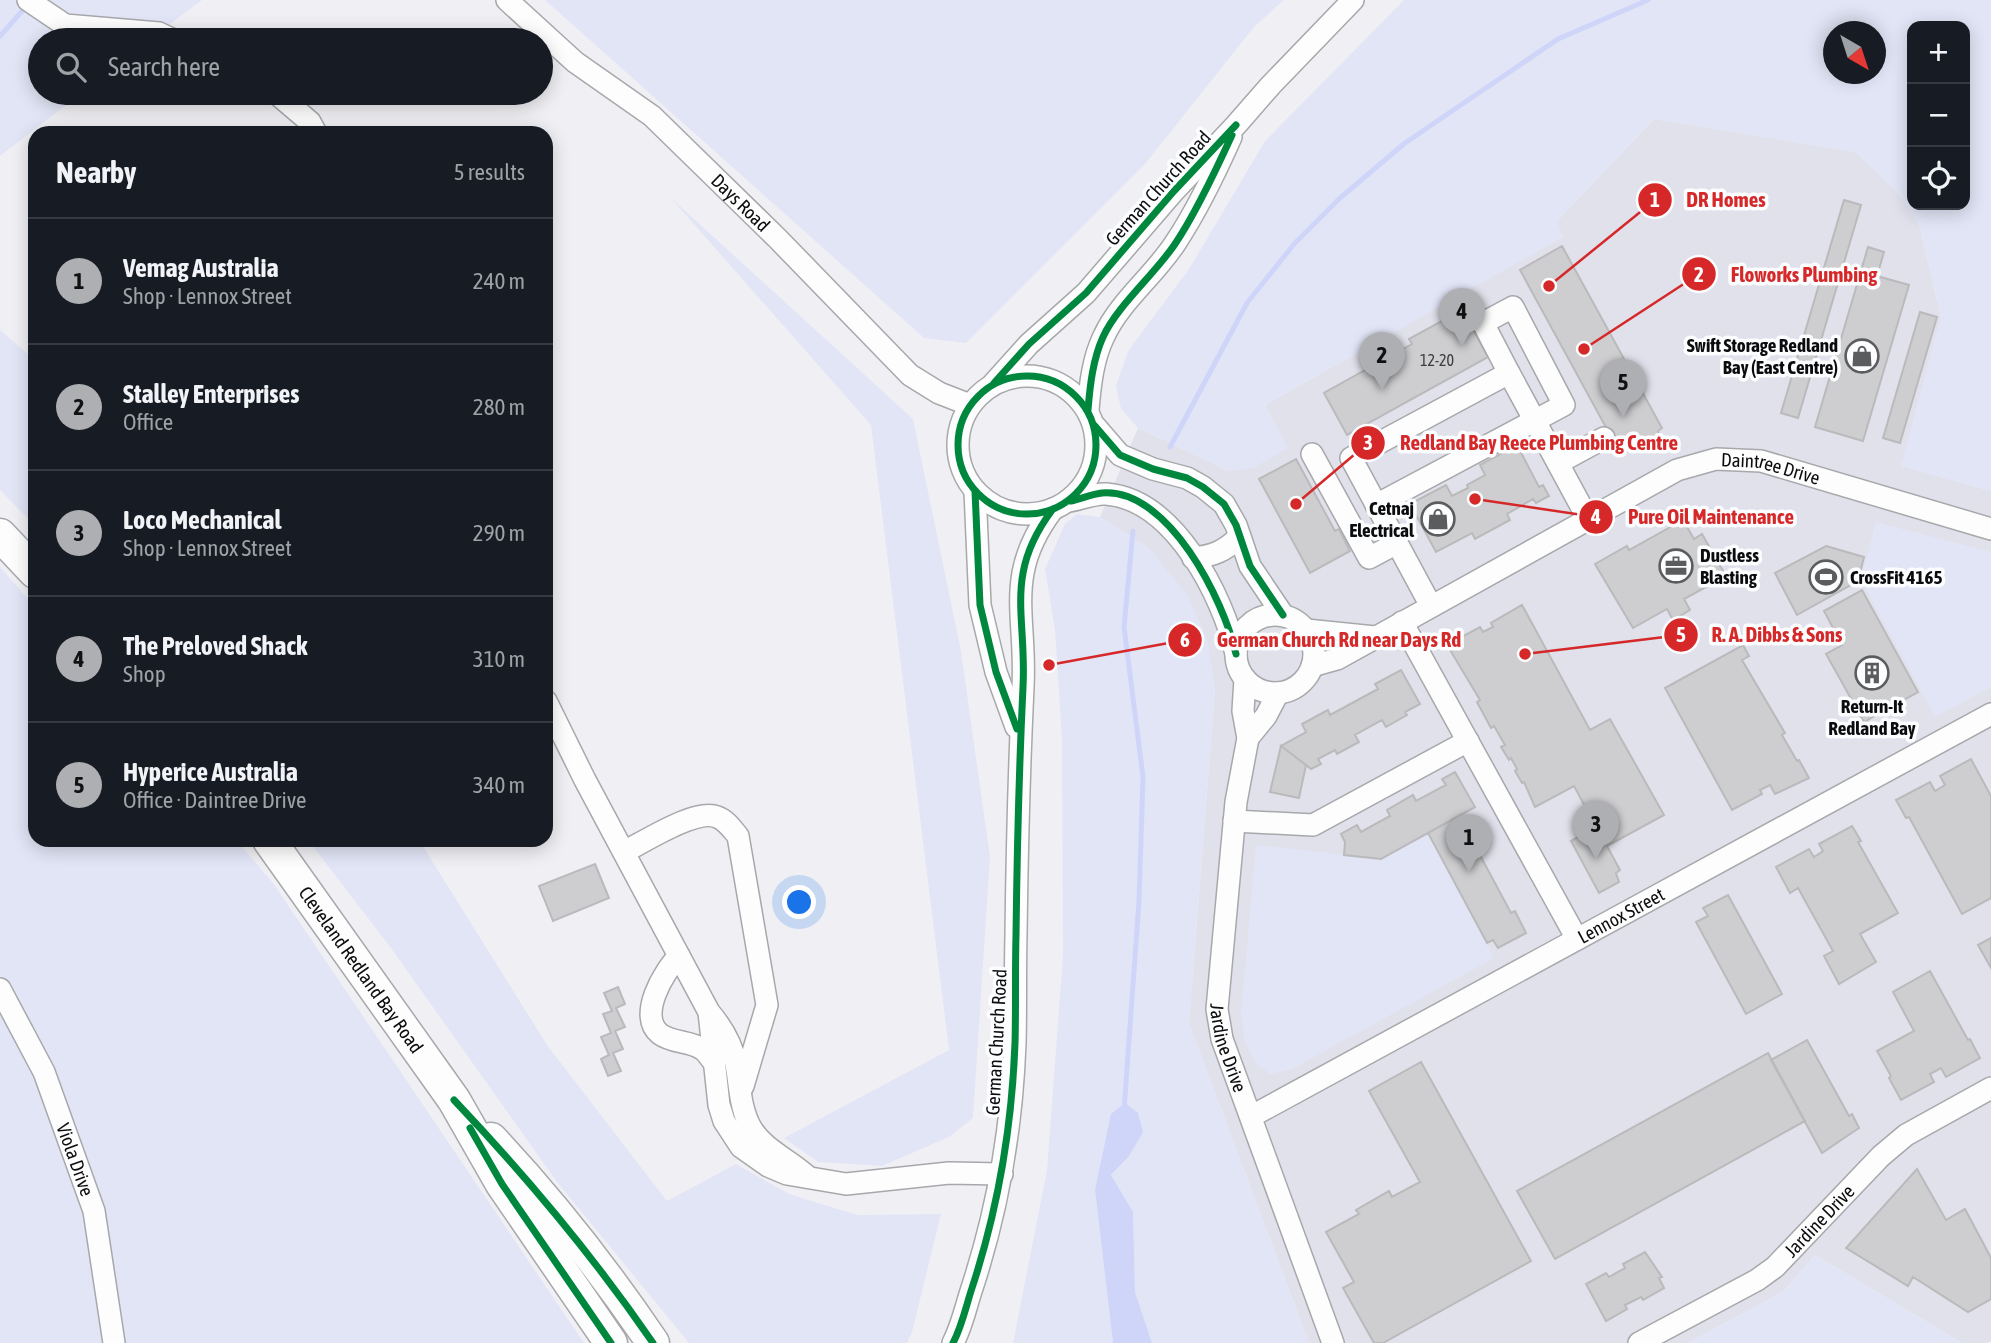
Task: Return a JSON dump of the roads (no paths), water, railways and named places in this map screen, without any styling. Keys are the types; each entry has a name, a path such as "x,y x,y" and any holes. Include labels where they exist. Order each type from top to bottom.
{"highway":[{"path":"0,535 28,565"},
{"name":"Cleveland Redland Bay Road","path":"273,847 454,1100 502,1184 611,1343"},
{"name":"Cleveland Redland Bay Road","path":"454,1100 523,1173 655,1343"}],"street":[{"path":"28,0 65,25 100,28"},
{"name":"Days Road","path":"508,0 538,28"},
{"name":"German Church Road","path":"993,384 1029,344 1086,293 1174,191 1310,42 1353,0"},
{"name":"Days Road","path":"553,42 575,62 652,116 778,239 910,375 939,393 970,405"},
{"path":"290,105 312,126"},
{"name":"German Church Road","path":"1091,418 1091,380 1103,337 1115,317 1158,268 1177,241 1236,125"},
{"path":"1376,505 1534,420 1564,405 1513,307 1483,323 1534,420 1588,519"},
{"path":"1430,606 1351,458 1509,373"},
{"path":"1236,654 1238,642 1251,623 1260,617 1283,615 1300,623 1306,630 1314,653 1307,676 1289,690 1265,692 1254,687 1238,667 1223,611 1193,558 1168,523 1139,503 1122,496 1103,493 1032,514 1011,513 991,505 975,491 963,471 957,449 960,426 970,405 993,384 1014,376 1035,375 1056,381 1074,393 1120,455 1153,469 1187,478 1224,504 1236,525 1250,566 1283,615"},
{"path":"1060,506 1083,487 1093,468 1097,447 1091,418"},
{"path":"1558,463 1604,438"},
{"path":"1312,454 1369,558 1397,543"},
{"name":"Daintree Drive","path":"1312,666 1337,659 1677,470 1716,458 1761,461 1991,529"},
{"path":"1334,493 1362,479"},
{"name":"German Church Road","path":"975,491 980,606 996,672 1019,736"},
{"name":"German Church Road","path":"953,1343 980,1265 1002,1174 1015,1044 1019,736 1024,684 1020,621 1021,579 1037,530 1060,506"},
{"path":"1193,558 1226,550 1239,537"},
{"path":"1402,622 1577,939"},
{"path":"1306,630 1375,636"},
{"path":"1245,679 1243,711 1248,738"},
{"path":"1248,738 1266,716 1278,692"},
{"name":"Lennox Street","path":"1252,1116 1991,714"},
{"path":"553,715 709,1012 721,1025 735,1061 746,1118 769,1149 794,1164 808,1177"},
{"name":"Jardine Drive","path":"1248,738 1234,821 1217,1009 1222,1039 1333,1343"},
{"path":"1234,821 1313,825 1468,741"},
{"path":"624,852 678,824 703,815 717,816 738,836 767,1005 741,1094"},
{"path":"680,956 670,965 654,997 650,1017 660,1035 702,1049 713,1061"},
{"name":"Viola Drive","path":"0,989 44,1072 94,1211 114,1343"},
{"path":"709,1012 719,1105 733,1137 741,1147 768,1166 787,1174 846,1184 949,1173 1002,1174"},
{"name":"Jardine Drive","path":"1639,1343 1757,1280 1775,1267 1889,1149 1906,1135 1991,1088"}],"water":[{"path":"1125,1103 1138,1113 1143,1132 1129,1156 1111,1175 1133,1212 1135,1292 1152,1343 1113,1343 1095,1190 1111,1114"}],"waterway":[{"path":"1170,447 1247,303 1295,243 1340,198 1405,143 1558,39 1648,0"},
{"path":"0,36 23,10"},
{"path":"1124,1110 1139,901 1143,777 1124,627 1133,531"}],"place":[{"name":"DR Homes","path":"1549,286"},
{"name":"The Preloved Shack","path":"1462,346"},
{"name":"Floworks Plumbing","path":"1584,349"},
{"name":"Swift Storage Redland Bay (East Centre)","path":"1862,356"},
{"name":"Stalley Enterprises","path":"1382,390"},
{"name":"Hyperice Australia","path":"1623,417"},
{"name":"Pure Oil Maintenance","path":"1475,499"},
{"name":"Redland Bay Reece Plumbing Centre","path":"1296,504"},
{"name":"Cetnaj Electrical","path":"1438,519"},
{"name":"Dustless Blasting","path":"1676,566"},
{"name":"CrossFit 4165","path":"1826,577"},
{"name":"R. A. Dibbs & Sons","path":"1525,654"},
{"name":"German Church Rd near Days Rd","path":"1049,665"},
{"name":"Return-It Redland Bay","path":"1872,673"},
{"name":"Loco Mechanical","path":"1596,859"},
{"name":"Vemag Australia","path":"1469,872"}]}
